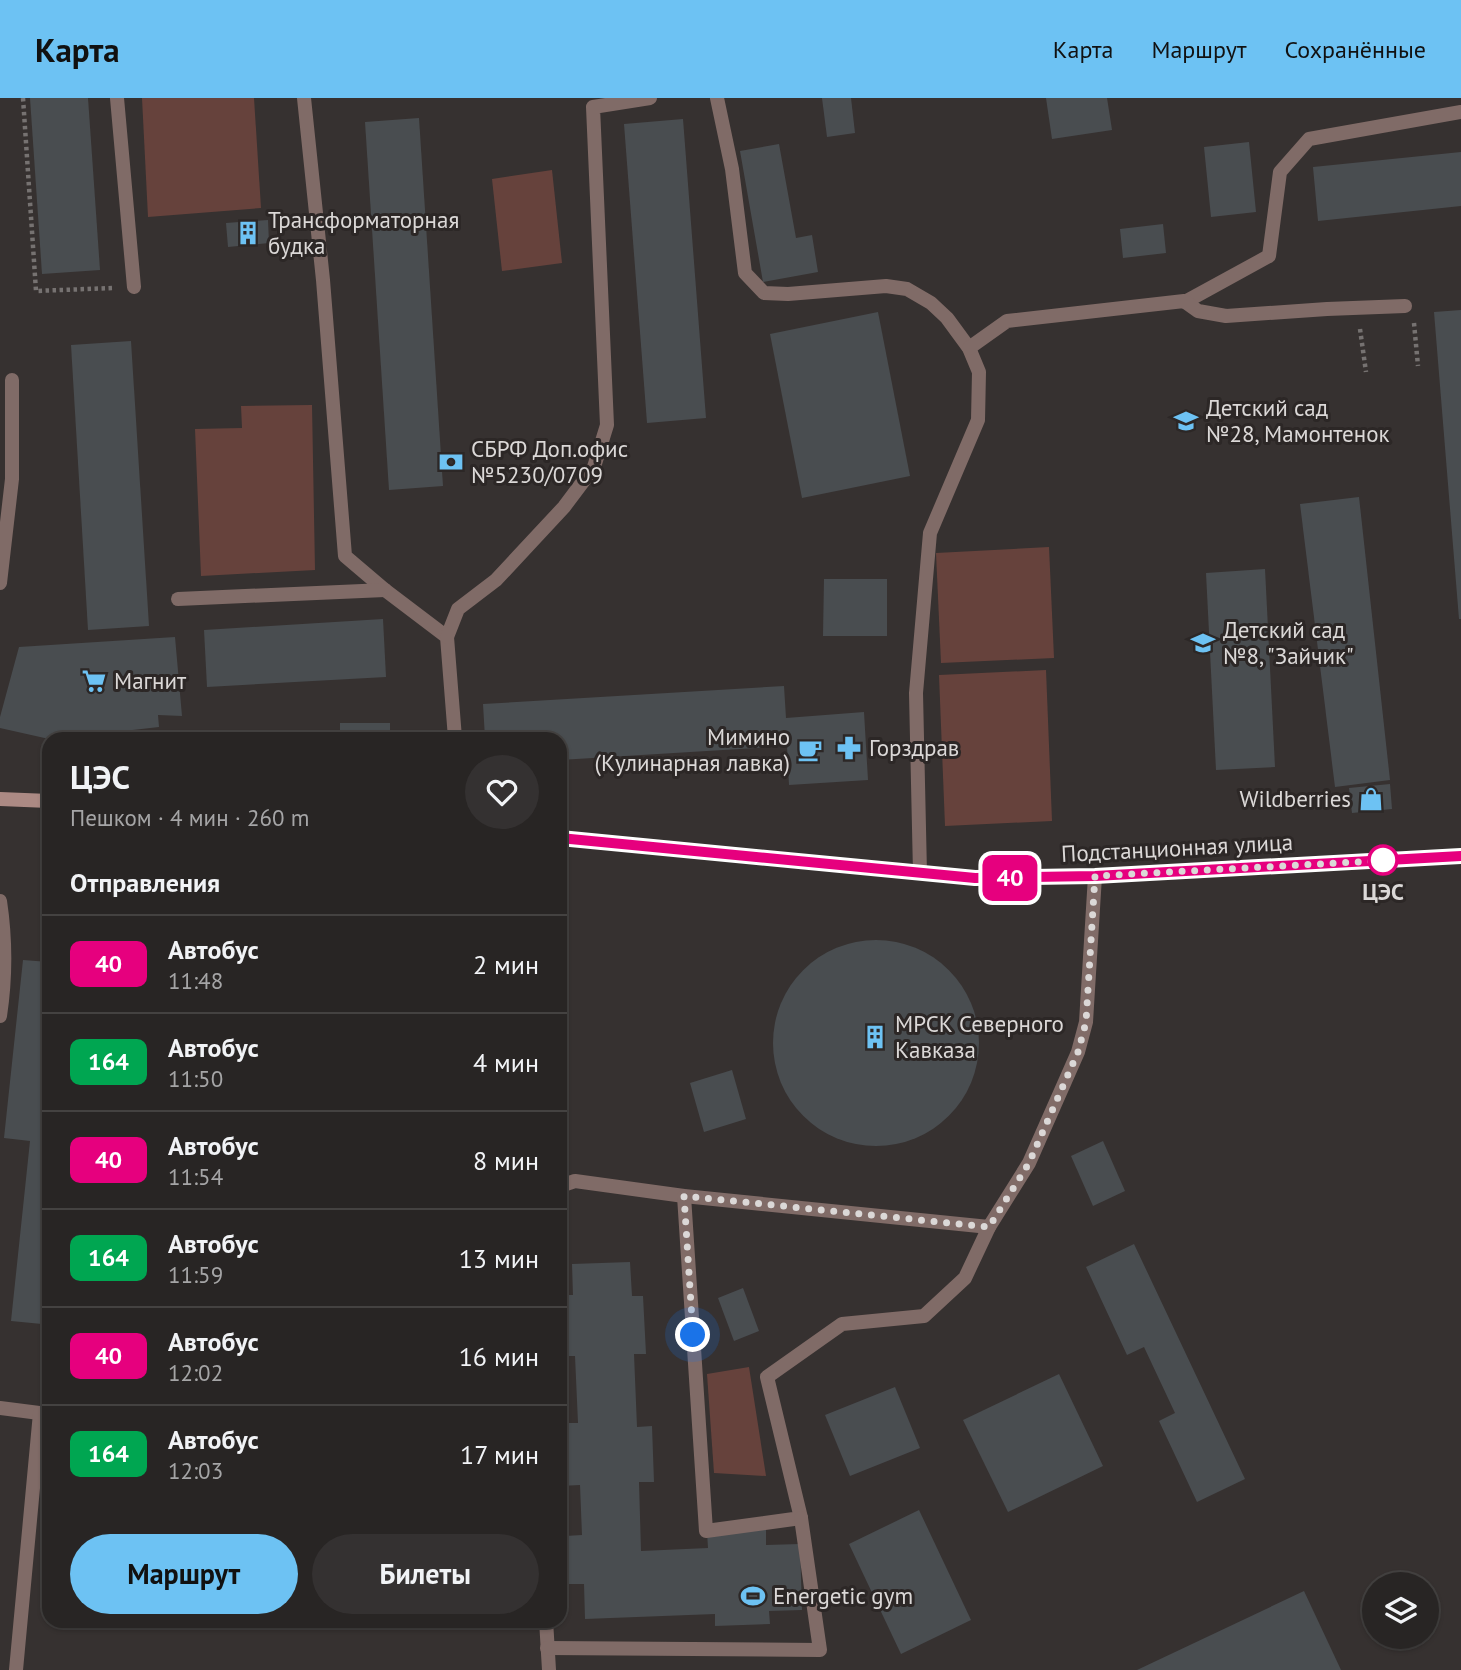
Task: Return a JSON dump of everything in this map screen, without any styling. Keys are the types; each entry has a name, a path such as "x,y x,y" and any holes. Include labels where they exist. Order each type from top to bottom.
{"street":[{"path":"0,799 42,801"},
{"name":"Подстанционная улица","path":"567,839 975,878 1095,876 1461,856"}],"lane":[{"path":"117,98 134,287"},
{"path":"304,98 323,280 345,556 447,637"},
{"path":"455,732 447,637 457,609 496,580 564,507 594,467 607,425 593,107 650,98"},
{"path":"717,98 732,169 745,273 764,293 788,294 886,286 907,289 931,303 947,318 969,348 979,372 978,420 930,533 916,693 920,873"},
{"path":"969,348 1007,321 1149,303 1185,302 1269,256 1280,172 1310,139 1461,112"},
{"path":"1185,302 1198,311 1226,316 1357,308 1409,312"},
{"path":"0,583 12,479 12,380"},
{"path":"178,599 385,590"},
{"path":"547,1648 820,1650 801,1518 767,1377 842,1324 924,1316 965,1278 989,1227 1029,1163 1078,1052 1086,1022 1095,876"},
{"path":"0,901 6,940 0,1016"},
{"path":"567,1184 575,1181 684,1196 989,1227"},
{"path":"684,1196 706,1531 801,1518"},
{"path":"0,1408 42,1414"},
{"path":"16,1670 42,1432"},
{"path":"546,1628 549,1670"}],"path":[{"path":"23,98 36,291 134,287"},
{"path":"1357,308 1366,372"},
{"path":"1409,312 1418,366"}],"shaded area":[{"path":"142,98 254,98 261,208 148,217"},
{"path":"552,170 562,263 502,271 492,179"},
{"path":"312,405 315,570 201,576 195,429 242,428 241,406"},
{"path":"1049,547 1054,658 941,663 936,553"},
{"path":"1046,670 1052,821 945,826 939,675"},
{"path":"749,1367 766,1476 714,1473 707,1374"}],"building":[{"path":"30,98 88,98 100,270 42,274"},
{"path":"822,98 851,98 855,133 827,137"},
{"path":"1046,98 1107,98 1112,130 1052,139"},
{"path":"419,118 443,486 389,490 365,122"},
{"path":"683,119 706,418 647,423 624,124"},
{"path":"1249,142 1256,212 1211,217 1204,147"},
{"path":"779,144 796,238 812,235 818,272 763,282 740,151"},
{"path":"1461,152 1461,206 1318,221 1313,167"},
{"name":"Трансформаторная будка","path":"268,220 269,243 228,247 226,223"},
{"path":"1163,224 1166,253 1123,258 1120,229"},
{"path":"1461,310 1461,619 1459,619 1434,312"},
{"path":"878,312 910,476 802,498 770,334"},
{"path":"131,341 149,626 88,630 71,345"},
{"path":"1359,497 1390,780 1335,787 1300,504"},
{"path":"1265,569 1275,767 1216,770 1206,573"},
{"path":"824,579 887,579 887,636 823,636"},
{"path":"383,619 386,677 207,687 204,630"},
{"name":"Магнит","path":"175,637 182,716 158,715 159,727 113,732 42,732 42,737 0,728 0,717 19,647"},
{"path":"784,686 786,718 864,712 868,780 789,785 787,746 567,760 567,732 485,732 483,704"},
{"path":"340,723 390,723 390,732 340,732"},
{"name":"Wildberries","path":"1390,784 1392,809 1352,813 1349,788"},
{"name":"МРСК Северного Кавказа","path":"876,940 915,948 949,970 971,1004 979,1043 971,1082 949,1116 915,1138 876,1146 837,1138 803,1116 781,1082 773,1043 781,1004 803,970 837,948"},
{"path":"23,960 42,961 42,1324 11,1321 30,1141 4,1138"},
{"path":"732,1070 746,1119 704,1132 690,1083"},
{"path":"1103,1141 1125,1191 1093,1206 1071,1156"},
{"path":"1134,1244 1245,1479 1197,1502 1159,1421 1175,1413 1144,1347 1127,1355 1086,1267"},
{"path":"630,1262 632,1296 643,1296 646,1354 634,1354 637,1427 652,1426 654,1482 639,1482 641,1551 708,1548 707,1532 766,1529 766,1545 800,1544 802,1610 769,1611 770,1624 715,1626 715,1614 585,1619 584,1584 567,1584 567,1536 582,1535 580,1485 567,1486 567,1423 578,1423 575,1356 567,1356 567,1295 573,1295 572,1264"},
{"path":"743,1288 759,1331 734,1341 718,1298"},
{"path":"1059,1374 1103,1466 1008,1512 963,1420"},
{"path":"895,1387 920,1448 850,1476 825,1415"},
{"path":"919,1510 971,1620 901,1654 849,1544"},
{"path":"1304,1591 1341,1670 1137,1670"}],"bus line":[{"name":"40","path":"567,839 975,878 1095,876 1461,856"}],"place":[{"name":"Трансформаторная будка","path":"248,233"},
{"name":"Детский сад №28, Мамонтенок","path":"1186,421"},
{"name":"СБРФ Доп.офис №5230/0709","path":"451,462"},
{"name":"Детский сад №8, \"Зайчик\"","path":"1203,643"},
{"name":"Магнит","path":"94,681"},
{"name":"Горздрав","path":"849,748"},
{"name":"Мимино (Кулинарная лавка)","path":"810,750"},
{"name":"Wildberries","path":"1371,799"},
{"name":"ЦЭС","path":"1383,860"},
{"name":"МРСК Северного Кавказа","path":"875,1037"},
{"name":"Energetic gym","path":"753,1596"}],"route":[{"path":"693,1335 684,1196 989,1227 1029,1163 1078,1052 1086,1022 1095,876 1394,860 1383,860"}]}
